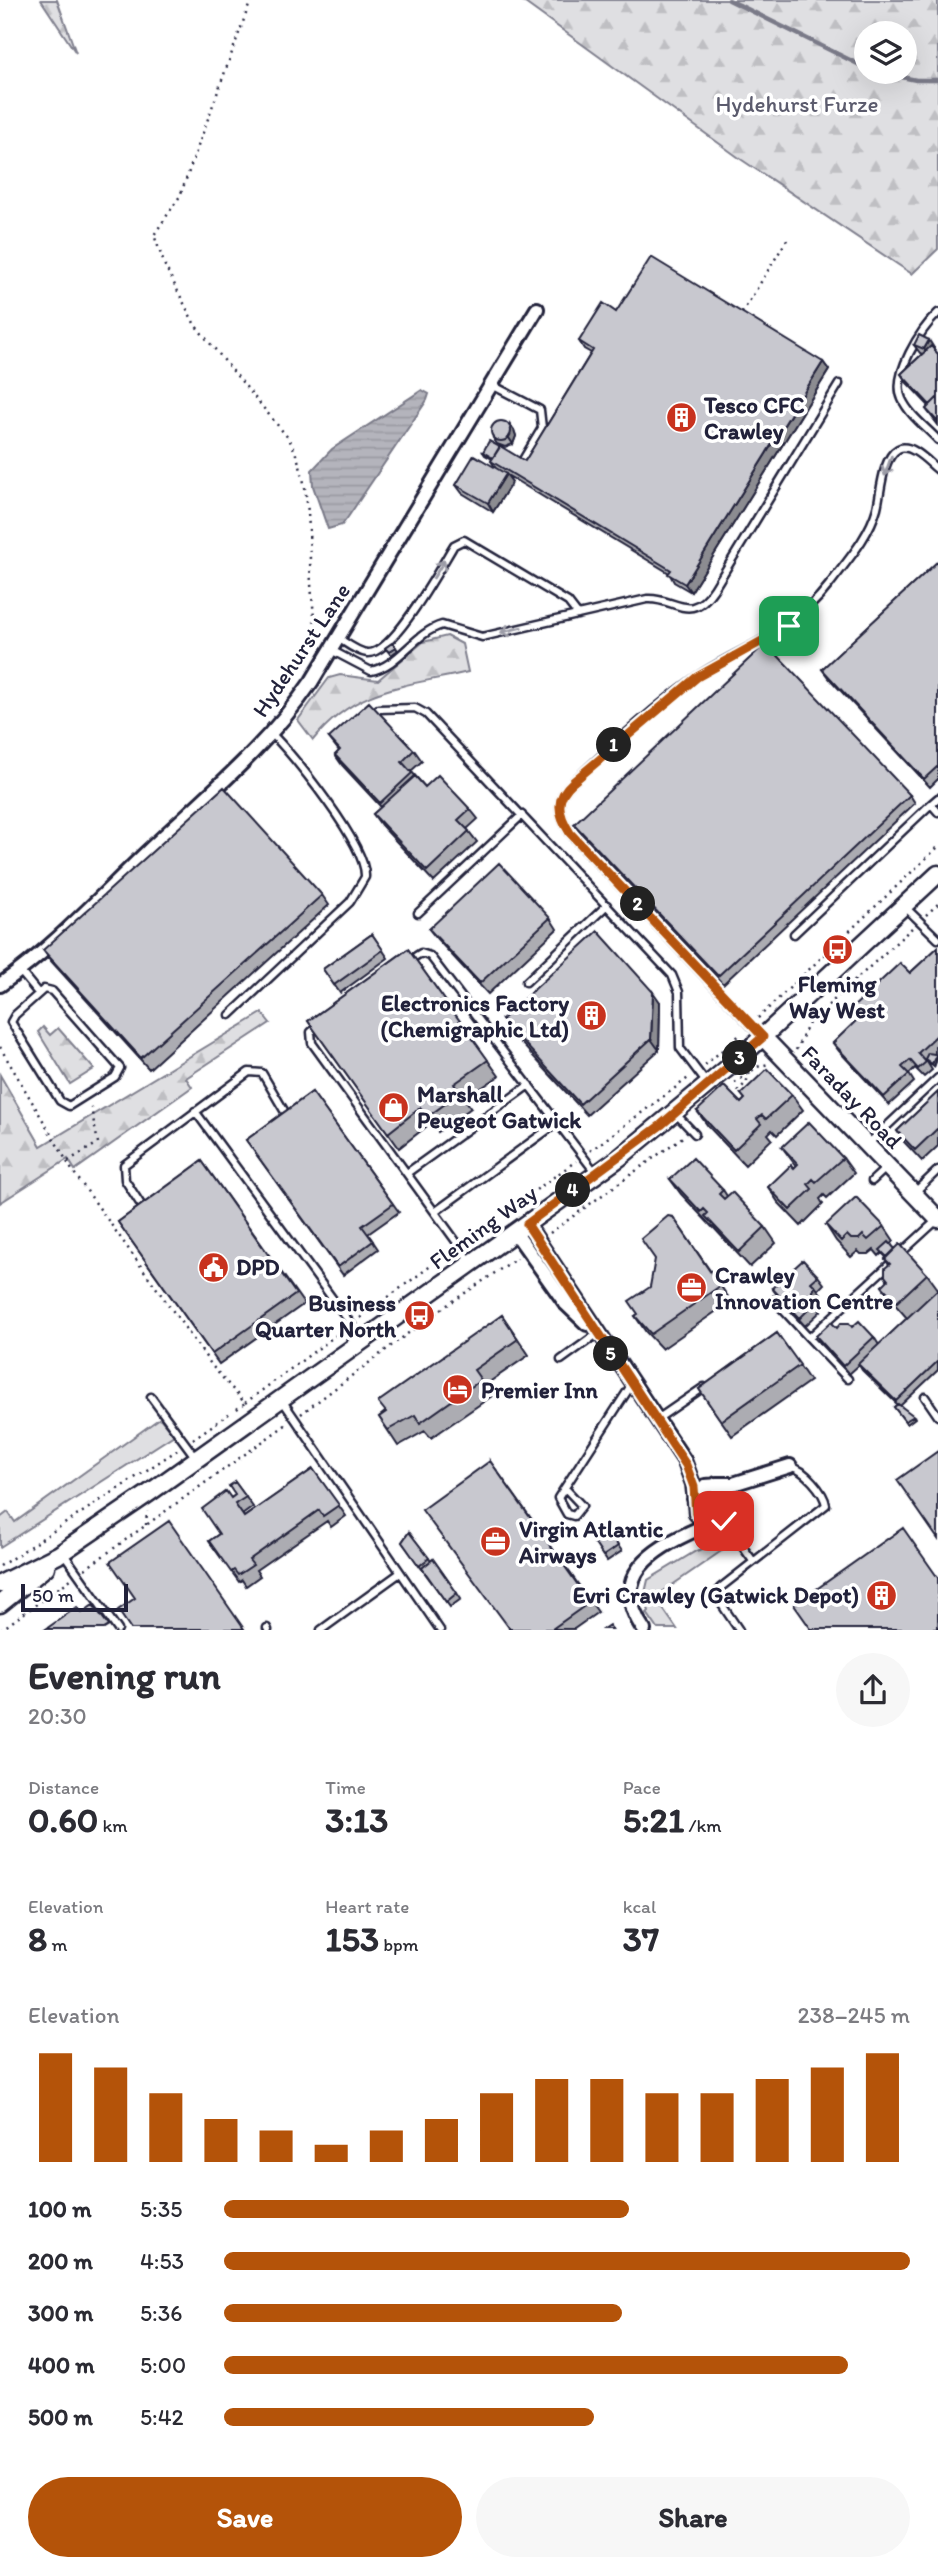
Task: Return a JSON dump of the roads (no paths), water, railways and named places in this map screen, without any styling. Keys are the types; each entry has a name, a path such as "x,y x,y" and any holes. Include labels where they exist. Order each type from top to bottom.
{"street":[{"name":"Hydehurst Lane","path":"0,985 20,971 272,734 294,707 537,309"},
{"name":"Fleming Way","path":"0,1605 60,1553 246,1426 596,1174 675,1113 763,1037 938,874"},
{"name":"Faraday Road","path":"763,1037 938,1219"},
{"path":"521,1228 539,1242 597,1334 684,1460 704,1480 726,1489 732,1498 732,1510 719,1522 667,1546 640,1566 629,1584 630,1603 644,1629"},
{"path":"521,1228 528,1250 566,1304 597,1334"},
{"path":"684,1460 692,1480 694,1502 701,1520 719,1522"},
{"path":"667,1546 688,1520 694,1502 705,1486 733,1484 790,1466"},
{"name":"Fleming Way","path":"0,1584 60,1553"}],"lane":[{"path":"938,313 915,340 900,390 906,406 938,440"},
{"path":"490,384 540,410 542,428 524,458"},
{"path":"331,650 371,671 383,667 426,632 442,625 477,638 651,599 684,609 705,600 839,384"},
{"path":"763,1037 570,833 559,808 559,799 581,774 677,691 705,672 780,632 814,602 867,532 877,509 887,464 895,451 902,447 911,450 938,470"},
{"path":"338,638 363,652 376,650 402,627 454,545 464,540 568,602 578,615"},
{"path":"378,709 409,708 423,711 674,978 679,992 680,1048 708,1085"},
{"path":"230,1015 349,902 365,877 360,855 307,774 272,734"},
{"path":"794,934 938,798"},
{"path":"931,804 938,812"},
{"path":"418,913 522,816"},
{"path":"526,982 607,905"},
{"path":"904,906 938,939"},
{"path":"401,966 417,954 430,956 596,1174"},
{"path":"20,971 38,993"},
{"path":"44,989 52,992 120,1066 118,1075 69,1106 62,1103 12,1024 15,1015 38,993 44,989"},
{"path":"328,1019 311,1032 312,1043 472,1264"},
{"path":"149,1216 125,1181 124,1166 254,1070 262,1073 290,1120"},
{"path":"867,1145 938,1078"},
{"path":"407,1173 528,1085"},
{"path":"195,1111 363,1341"},
{"path":"675,1113 693,1132"},
{"path":"435,1212 556,1123"},
{"path":"872,1181 887,1167"},
{"path":"914,1194 938,1170"},
{"path":"809,1338 938,1219"},
{"path":"774,1300 848,1378"},
{"path":"561,1360 597,1334"},
{"path":"565,1488 632,1384"},
{"path":"656,1420 708,1384"},
{"path":"150,1397 197,1459"},
{"path":"925,1398 938,1416"},
{"path":"282,1399 440,1629"},
{"path":"739,1629 719,1602 718,1591 826,1505 824,1497 802,1472 790,1466"},
{"path":"719,1522 753,1561"},
{"path":"60,1553 118,1629"},
{"path":"321,1629 400,1573"}],"waterway":[{"path":"729,0 854,62"},
{"path":"917,80 938,80"}],"place":[{"name":"Tesco CFC Crawley","path":"681,418"},
{"name":"Fleming Way West","path":"837,950"},
{"name":"Electronics Factory (Chemigraphic Ltd)","path":"592,1016"},
{"name":"Marshall Peugeot Gatwick","path":"394,1107"},
{"name":"DPD","path":"213,1267"},
{"name":"Crawley Innovation Centre","path":"692,1288"},
{"name":"Business Quarter North","path":"419,1316"},
{"name":"Premier Inn","path":"458,1390"},
{"name":"Virgin Atlantic Airways","path":"496,1542"},
{"name":"Evri Crawley (Gatwick Depot)","path":"882,1595"}],"park label":[{"name":"Hydehurst Furze","path":"797,104"}]}
